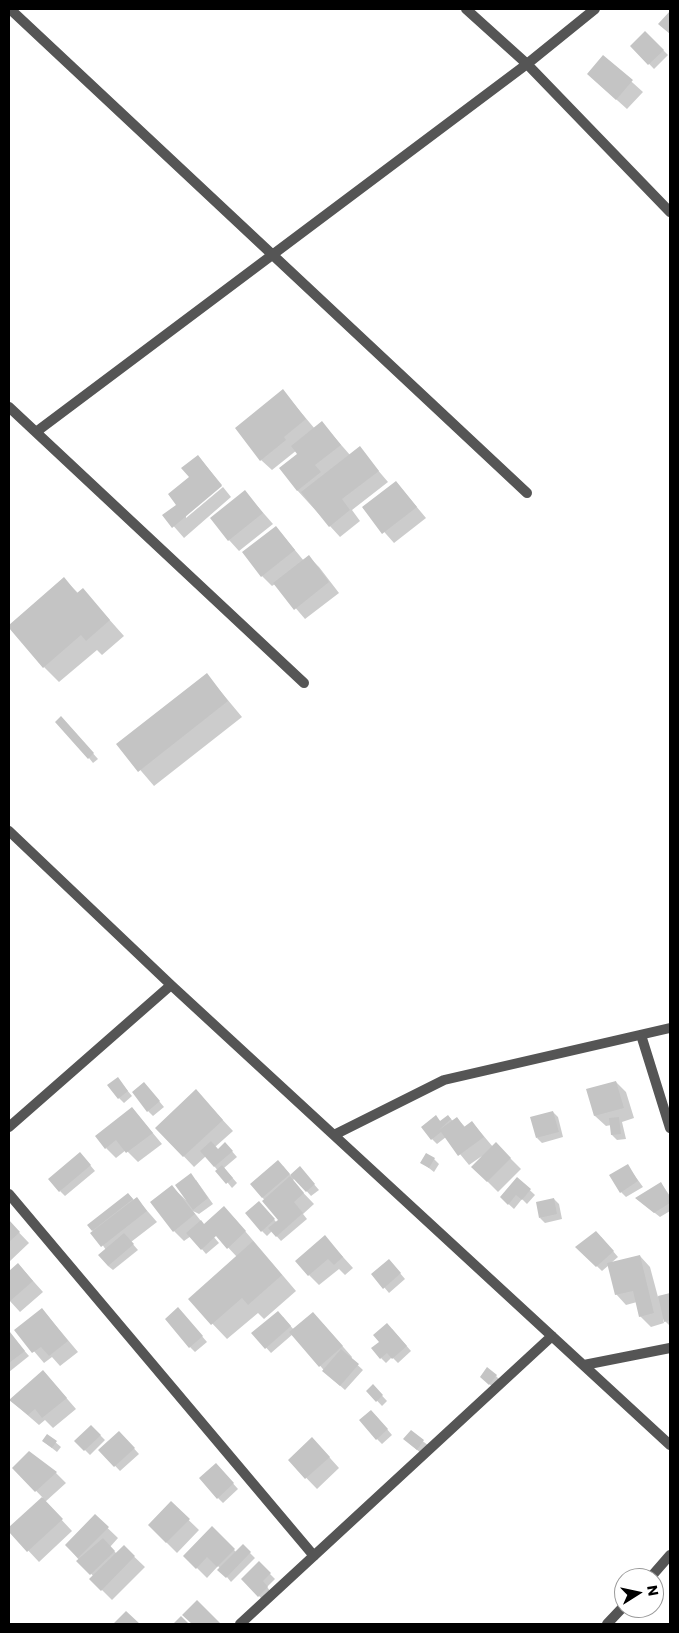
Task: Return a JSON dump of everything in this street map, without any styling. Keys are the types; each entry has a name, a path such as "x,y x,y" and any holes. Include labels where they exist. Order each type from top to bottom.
{"street":[{"path":"10,9 527,493"},
{"path":"466,9 526,64 670,212"},
{"path":"36,432 526,64 594,9"},
{"path":"9,407 304,683"},
{"path":"9,831 171,985 670,1445"},
{"path":"9,1127 171,985"},
{"path":"334,1135 444,1080 670,1028"},
{"path":"641,1035 670,1128"},
{"path":"9,1194 314,1556"},
{"path":"240,1624 552,1336"},
{"path":"584,1365 670,1348"},
{"path":"659,1568 670,1556"}],"building":[{"path":"670,11 670,34 658,24"},
{"path":"645,31 664,50 648,65 630,46"},
{"path":"603,55 633,80 616,100 587,74"},
{"path":"283,389 306,419 284,437 286,440 260,461 235,428"},
{"path":"322,421 341,445 315,465 321,472 297,491 279,468 297,454 291,446"},
{"path":"360,446 379,471 342,499 350,510 329,527 301,492"},
{"path":"198,455 222,486 172,528 162,515 176,505 168,494 189,477 181,468"},
{"path":"396,481 417,507 382,534 362,507"},
{"path":"245,490 263,513 228,541 210,518"},
{"path":"276,526 295,550 261,577 242,552"},
{"path":"309,555 329,582 294,610 273,583"},
{"path":"64,577 77,593 83,588 110,620 86,641 81,635 43,668 9,628 9,625"},
{"path":"207,673 228,701 138,772 116,744"},
{"path":"61,716 94,753 88,759 55,722"},
{"path":"118,1077 128,1091 118,1099 107,1085"},
{"path":"616,1081 624,1108 594,1116 586,1089"},
{"path":"144,1082 160,1101 147,1112 132,1092"},
{"path":"196,1089 223,1120 183,1157 155,1128"},
{"path":"132,1107 153,1133 126,1153 116,1140 105,1149 95,1136"},
{"path":"553,1111 559,1132 536,1138 530,1117"},
{"path":"436,1115 440,1121 448,1115 451,1119 439,1130 457,1117 464,1127 472,1121 484,1137 458,1156 441,1132 431,1140 421,1127"},
{"path":"619,1117 621,1134 611,1135 609,1118"},
{"path":"211,1141 218,1149 225,1142 233,1151 214,1167 200,1151"},
{"path":"496,1142 511,1158 487,1182 471,1167"},
{"path":"80,1152 91,1165 59,1192 48,1179"},
{"path":"426,1153 435,1158 429,1168 420,1163"},
{"path":"278,1160 290,1174 262,1198 250,1184"},
{"path":"628,1164 638,1181 620,1193 609,1175"},
{"path":"222,1165 233,1178 226,1184 215,1171"},
{"path":"300,1166 315,1184 306,1192 290,1175"},
{"path":"191,1173 208,1198 193,1210 175,1185"},
{"path":"290,1176 304,1193 294,1202 303,1213 276,1237 268,1228 278,1220 262,1201"},
{"path":"517,1177 531,1189 522,1200 516,1195 508,1205 500,1197"},
{"path":"661,1182 670,1198 670,1203 654,1213 635,1198"},
{"path":"172,1185 195,1214 173,1232 150,1202"},
{"path":"128,1193 133,1199 92,1231 87,1225"},
{"path":"137,1197 147,1211 101,1247 90,1233"},
{"path":"554,1198 557,1214 539,1218 536,1202"},
{"path":"259,1201 275,1219 261,1232 245,1213"},
{"path":"224,1206 246,1231 227,1249 216,1236 201,1250 186,1233 201,1220 204,1224"},
{"path":"9,1220 20,1232 9,1242"},
{"path":"596,1231 614,1251 596,1267 575,1247"},
{"path":"124,1233 134,1244 108,1266 98,1255"},
{"path":"325,1235 343,1257 334,1265 328,1259 308,1276 295,1261"},
{"path":"253,1241 282,1275 248,1305 242,1298 211,1325 188,1299"},
{"path":"640,1255 654,1313 639,1317 633,1291 615,1295 607,1263"},
{"path":"389,1259 401,1273 383,1289 371,1274"},
{"path":"18,1263 33,1281 9,1302 9,1271"},
{"path":"670,1293 670,1320 664,1322 658,1296"},
{"path":"178,1307 203,1336 189,1348 165,1319"},
{"path":"42,1308 68,1341 49,1356 41,1347 32,1353 14,1330"},
{"path":"278,1311 291,1326 265,1349 251,1333"},
{"path":"313,1312 343,1346 319,1367 289,1332"},
{"path":"387,1323 407,1346 392,1359 387,1353 380,1359 371,1348 379,1342 373,1335"},
{"path":"9,1333 25,1351 9,1363"},
{"path":"341,1349 359,1364 340,1386 322,1371"},
{"path":"487,1367 497,1375 489,1385 480,1377"},
{"path":"43,1370 67,1398 42,1418 35,1409 28,1415 9,1400"},
{"path":"373,1384 383,1395 376,1402 366,1391"},
{"path":"371,1410 388,1429 376,1440 359,1420"},
{"path":"91,1425 101,1435 84,1451 74,1441"},
{"path":"411,1430 424,1440 417,1450 403,1439"},
{"path":"119,1431 135,1448 114,1467 98,1450"},
{"path":"47,1434 57,1441 52,1448 42,1441"},
{"path":"312,1437 330,1457 305,1479 288,1460"},
{"path":"29,1451 57,1472 35,1492 12,1468"},
{"path":"216,1463 234,1483 217,1499 199,1478"},
{"path":"42,1497 63,1519 27,1552 9,1532 9,1527"},
{"path":"171,1501 190,1519 166,1543 148,1525"},
{"path":"95,1514 109,1527 78,1558 65,1545"},
{"path":"212,1526 235,1549 217,1567 207,1557 196,1569 183,1556"},
{"path":"103,1538 115,1551 90,1575 76,1561"},
{"path":"243,1544 251,1552 226,1578 217,1570"},
{"path":"124,1545 135,1556 101,1591 89,1579"},
{"path":"259,1561 271,1573 263,1581 268,1587 258,1597 241,1579"},
{"path":"197,1600 221,1624 192,1624 182,1615"},
{"path":"126,1611 140,1624 113,1624"},
{"path":"181,1616 189,1624 173,1624"}]}
